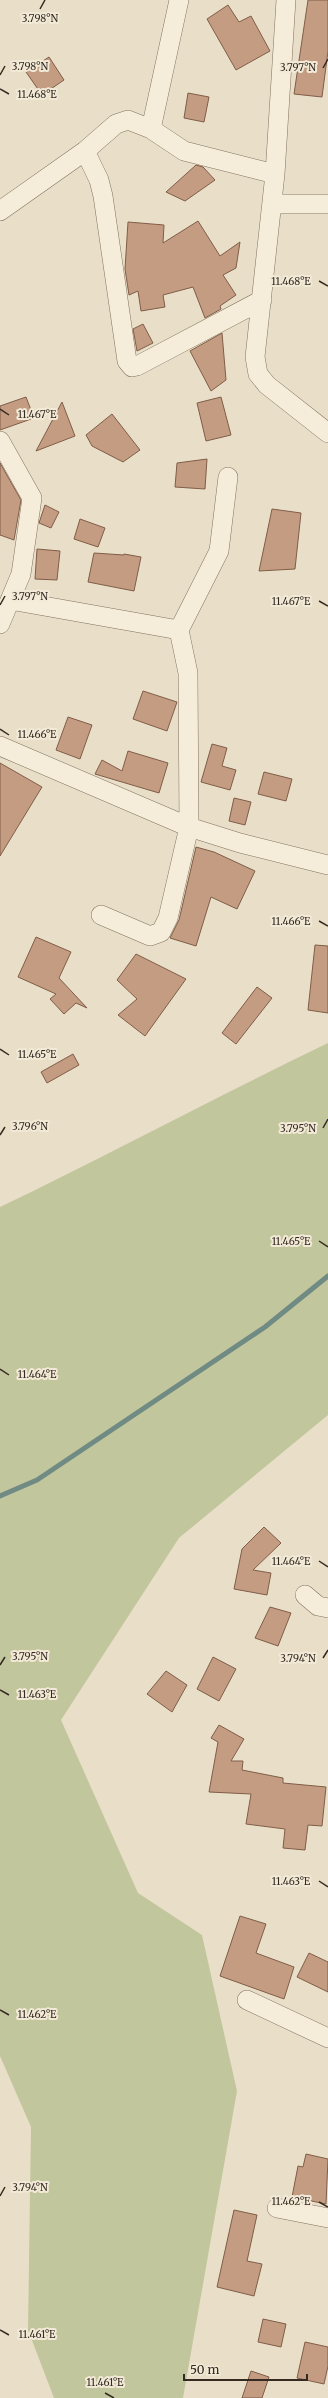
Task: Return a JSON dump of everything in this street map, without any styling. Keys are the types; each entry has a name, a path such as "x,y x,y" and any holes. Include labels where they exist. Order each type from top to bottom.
{"street":[{"path":"151,129 178,0"},
{"path":"286,0 275,174 255,357 258,374 267,385 328,433"},
{"path":"0,211 85,151 116,124 128,120 151,129 184,150 275,174"},
{"path":"85,151 99,180 103,196 127,361 132,367 137,366 262,300"},
{"path":"272,204 328,204"},
{"path":"0,441 32,498 21,574 0,624"},
{"path":"101,915 150,936 160,932 168,918 190,827 188,673 179,630 219,551 228,476"},
{"path":"10,600 179,630"},
{"path":"0,746 190,827 240,844 328,865"},
{"path":"306,1595 318,1606 328,1608"},
{"path":"247,2000 328,2038"},
{"path":"277,2208 328,2218"}],"green space":[{"path":"328,1043 328,1415 179,1538 61,1720 138,1893 202,1935 237,2091 183,2398 54,2398 28,2330 31,2127 0,2056 0,1207"}],"building":[{"path":"308,0 328,0 328,51 322,97 294,94"},
{"path":"228,5 239,22 251,16 270,51 236,70 207,19"},
{"path":"49,57 64,80 42,95 26,72"},
{"path":"188,93 209,97 204,122 184,118"},
{"path":"196,165 203,167 215,180 185,201 166,192"},
{"path":"198,221 220,256 240,242 236,268 223,275 236,295 220,306 221,309 205,318 193,287 163,295 165,307 141,311 138,291 129,295 125,269 128,222 164,225 163,243"},
{"path":"143,324 153,343 137,351 133,329"},
{"path":"222,333 226,380 211,391 190,351"},
{"path":"26,397 34,418 0,430 0,406"},
{"path":"221,397 231,435 206,441 197,403"},
{"path":"62,402 75,436 36,451"},
{"path":"112,414 140,450 123,462 92,446 86,435"},
{"path":"207,459 205,489 175,487 177,463"},
{"path":"0,463 21,500 14,540 0,535"},
{"path":"45,505 59,512 51,528 39,523"},
{"path":"272,509 301,513 295,569 259,571"},
{"path":"80,519 105,528 98,547 74,539"},
{"path":"37,549 60,551 57,580 35,579"},
{"path":"94,553 124,554 141,557 134,591 88,582"},
{"path":"143,691 177,702 167,731 133,719"},
{"path":"68,717 92,725 80,759 56,750"},
{"path":"212,744 227,748 222,766 236,770 230,790 201,782"},
{"path":"128,751 168,763 159,793 95,774 102,760 122,771"},
{"path":"0,763 42,787 0,856"},
{"path":"264,772 292,779 286,801 258,794"},
{"path":"234,798 251,802 245,825 229,821"},
{"path":"196,847 214,852 255,871 237,909 211,897 196,946 170,938 179,920"},
{"path":"36,937 71,952 59,978 87,1008 76,1003 64,1014 50,999 56,994 18,977"},
{"path":"315,945 328,946 328,1013 308,1010"},
{"path":"136,954 186,979 145,1036 118,1015 137,999 117,980"},
{"path":"257,987 272,998 236,1044 222,1033"},
{"path":"73,1054 79,1065 47,1083 41,1072"},
{"path":"264,1527 281,1543 253,1570 271,1573 267,1595 234,1589 242,1549"},
{"path":"270,1607 291,1613 278,1646 255,1638"},
{"path":"213,1657 236,1669 219,1701 197,1689"},
{"path":"166,1671 187,1685 172,1712 147,1694"},
{"path":"219,1725 244,1739 231,1761 243,1761 242,1770 283,1778 283,1783 326,1787 322,1826 308,1825 305,1850 283,1848 285,1829 246,1824 251,1794 209,1792 218,1742 211,1738"},
{"path":"240,1916 266,1924 256,1953 294,1967 284,1999 220,1976"},
{"path":"309,1953 328,1962 328,1992 297,1977"},
{"path":"306,2154 328,2159 326,2204 292,2197 298,2166 303,2167"},
{"path":"234,2210 257,2215 247,2261 262,2264 254,2296 217,2287"},
{"path":"263,2319 286,2324 281,2347 258,2342"},
{"path":"305,2342 328,2347 328,2366 324,2384 297,2378"},
{"path":"251,2371 269,2377 262,2398 242,2398"}],"waterway":[{"path":"0,1496 37,1480 265,1327 328,1276"}]}
